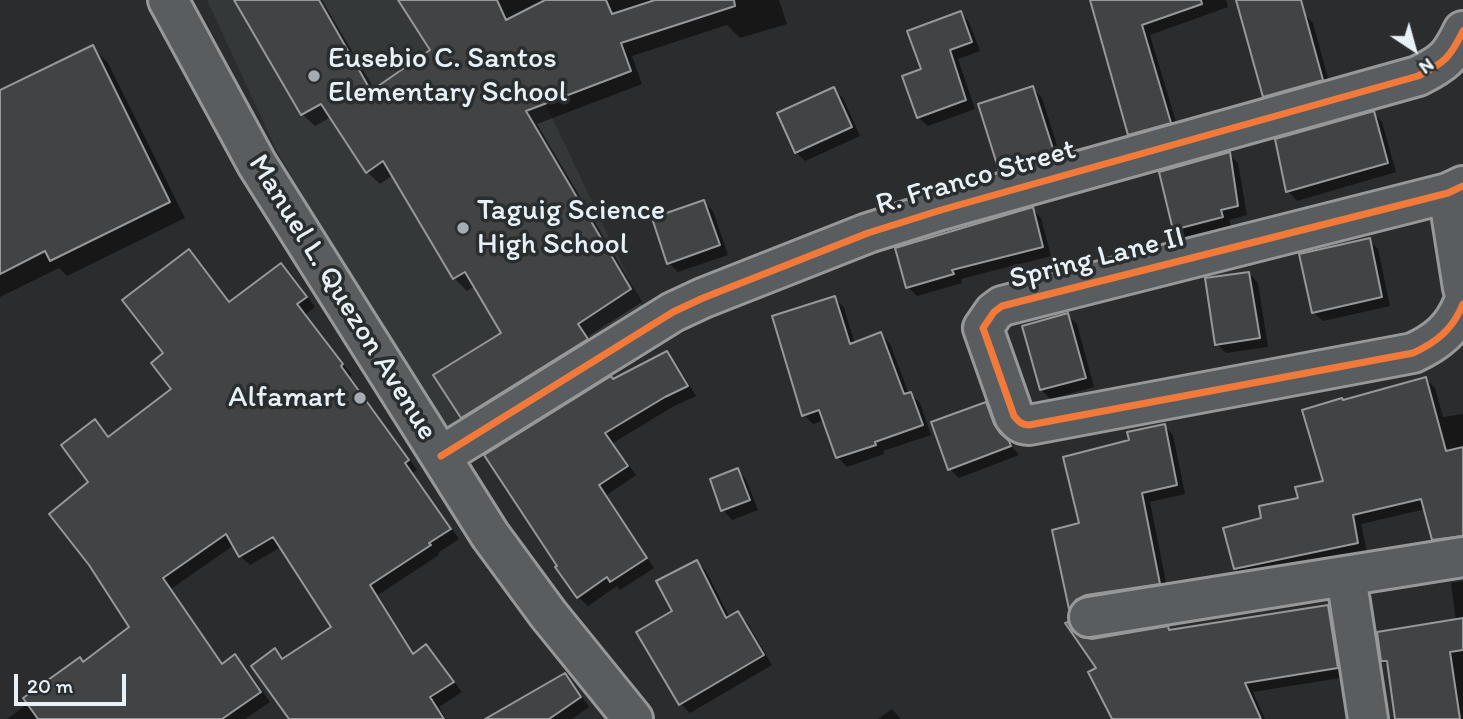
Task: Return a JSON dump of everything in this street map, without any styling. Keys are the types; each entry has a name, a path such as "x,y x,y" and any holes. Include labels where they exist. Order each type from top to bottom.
{"street":[{"name":"Manuel L. Quezon Avenue","path":"168,0 257,164 490,535 633,719"},
{"name":"R. Franco Street","path":"441,457 673,312 704,298 868,233 941,210 1418,76 1446,60 1463,32"},
{"name":"Spring Lane II","path":"1463,288 1456,189 1002,306 994,312 983,328 1014,416 1020,423 1029,425 1413,353 1443,336 1463,304"},
{"path":"1089,617 1463,557"},
{"path":"1346,576 1368,719"}],"shaded area":[{"name":"Taguig Science High School","path":"207,0 496,0 643,308 439,436 276,149"}],"building":[{"name":"Taguig Science High School","path":"234,0 319,0 371,91 430,50 398,0 497,0 506,20 545,0 606,0 612,14 655,0 734,0 735,6 621,43 631,71 526,111 631,289 578,324 588,339 461,418 433,375 501,333 465,272 453,279 383,161 366,173 321,104 301,115"},
{"path":"1090,0 1201,0 1202,4 1142,25 1171,123 1128,135"},
{"path":"1236,0 1301,0 1323,80 1263,97"},
{"path":"961,11 972,42 950,50 966,100 917,118 902,76 921,69 907,31"},
{"path":"93,45 170,202 50,261 45,251 0,274 0,90"},
{"path":"1033,86 1055,155 999,171 978,104"},
{"path":"834,87 852,127 795,153 777,113"},
{"path":"1374,111 1388,163 1286,192 1275,139"},
{"path":"1230,152 1238,206 1221,210 1223,217 1173,230 1159,172"},
{"path":"704,200 720,245 667,264 652,218"},
{"path":"1033,207 1043,247 952,270 954,274 906,288 895,248"},
{"path":"1370,238 1382,297 1312,313 1299,254"},
{"path":"189,249 229,302 281,263 307,297 297,304 343,364 341,366 409,460 405,463 451,529 370,585 413,654 426,644 454,682 430,697 444,719 289,719 251,666 275,648 282,659 331,627 273,537 239,557 226,534 163,578 222,664 235,654 261,692 222,719 38,719 23,698 80,657 83,662 129,627 89,565 49,514 88,482 61,445 95,419 108,437 171,389 151,363 163,353 122,300"},
{"path":"1249,272 1260,338 1215,345 1205,278"},
{"path":"835,296 850,344 881,332 904,394 911,392 923,425 836,458 819,410 802,416 772,316"},
{"path":"1068,313 1086,378 1040,390 1022,326"},
{"path":"667,351 688,386 605,433 628,466 599,485 647,558 610,582 607,577 577,598 484,455 611,376 613,379"},
{"path":"1426,377 1446,451 1463,447 1463,536 1432,540 1421,499 1353,515 1358,543 1234,569 1223,528 1261,518 1259,506 1298,498 1295,487 1323,481 1302,410"},
{"path":"986,402 994,424 1011,446 948,470 931,422"},
{"path":"1165,424 1177,485 1142,493 1160,584 1086,595 1076,600 1069,609 1052,530 1079,523 1063,457 1129,440 1127,432"},
{"path":"738,468 750,500 721,511 710,479"},
{"path":"697,560 726,618 738,611 764,655 679,705 636,632 672,611 656,581"},
{"path":"1328,605 1338,668 1245,683 1261,719 1112,719 1088,672 1096,668 1065,623 1068,622 1073,631 1081,637 1092,639"},
{"path":"1463,618 1463,650 1450,652 1460,719 1395,719 1387,661 1381,661 1377,632"},
{"path":"565,673 581,697 549,719 485,719"}],"cycle path":[{"path":"441,456 673,312 703,298 868,233 941,210 1418,76 1445,59 1463,31"},
{"path":"1463,186 1448,193 1002,306 994,312 983,328 1014,416 1021,423 1029,425 1413,353 1443,334 1463,304"}],"place":[{"name":"Eusebio C. Santos Elementary School","path":"314,76"},
{"name":"Taguig Science High School","path":"463,228"},
{"name":"Alfamart","path":"360,398"}]}
